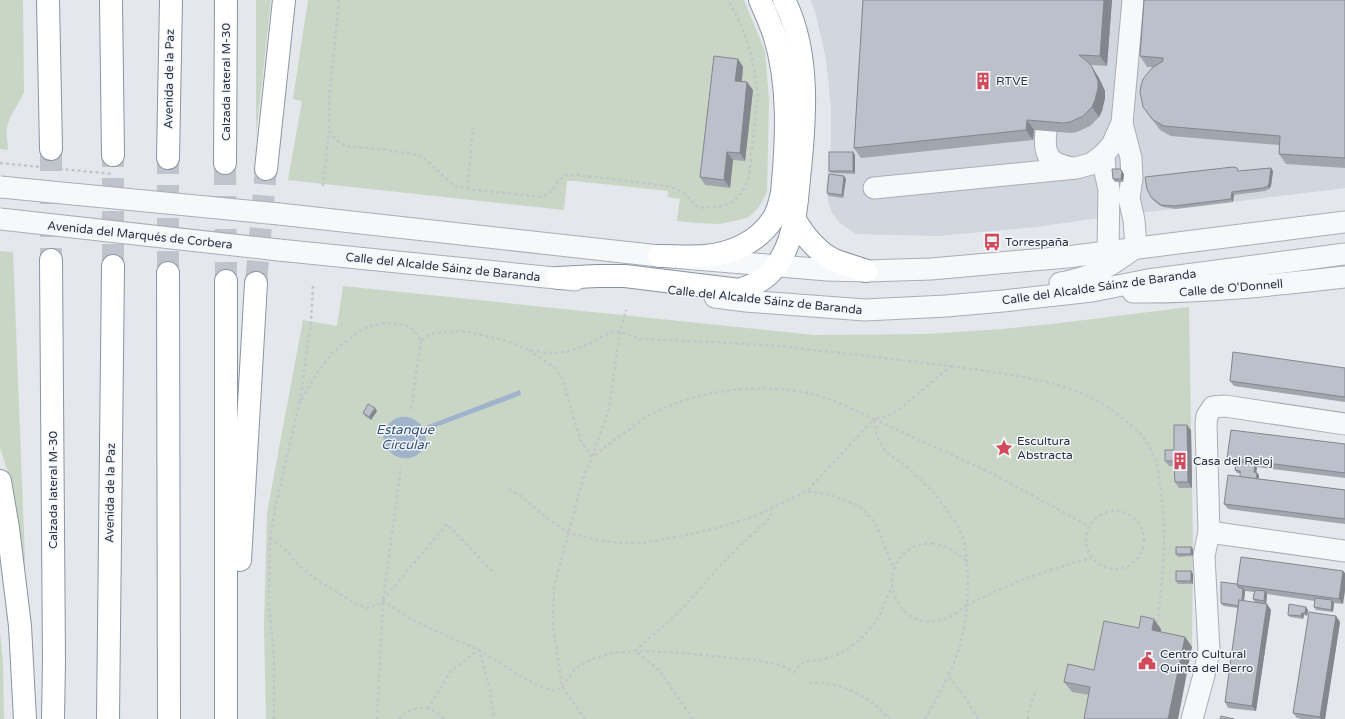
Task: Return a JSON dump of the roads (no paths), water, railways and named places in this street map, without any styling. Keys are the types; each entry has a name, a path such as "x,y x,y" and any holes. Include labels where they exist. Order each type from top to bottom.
{"highway":[{"path":"48,0 51,149"},
{"path":"111,0 113,155"},
{"name":"Avenida de la Paz","path":"168,158 170,0"},
{"name":"Calzada lateral M-30","path":"225,163 226,0"},
{"path":"266,169 284,0"},
{"path":"659,256 706,256 733,250 750,241 764,230 774,218 780,204 782,193 786,107 782,67 774,34 760,0"},
{"path":"558,278 625,276 739,290 752,286 764,278 776,266 788,244 795,220 802,149 804,102 798,42 784,0"},
{"path":"795,220 803,233 817,247 833,259 866,271"},
{"name":"Calzada lateral M-30","path":"52,260 53,719"},
{"name":"Avenida de la Paz","path":"108,719 113,266"},
{"path":"168,273 169,719"},
{"path":"226,282 227,719"},
{"path":"227,719 238,611 256,283"},
{"path":"0,481 8,528 20,626 25,719"}],"street":[{"path":"874,188 1076,168 1091,164 1104,154 1112,145 1122,123 1133,0"},
{"path":"1122,123 1131,158 1132,178 1129,198 1134,220 1136,247"},
{"path":"1046,131 1046,151 1051,160 1061,166 1076,168"},
{"path":"1104,154 1105,172 1109,189 1108,251"},
{"path":"0,187 279,214 659,256 827,270 866,271 931,269 994,264 1067,257 1136,247 1345,222"},
{"name":"Avenida del Marqués de Corbera","path":"0,219 279,250"},
{"path":"946,306 981,294 1061,283 1092,275 1108,267 1136,247"},
{"name":"Calle del Alcalde Sáinz de Baranda","path":"279,250 623,285 746,301 866,310 946,306 1092,291 1148,280 1345,254"},
{"name":"Calle de O'Donnell","path":"1092,291 1172,293 1208,291 1345,277"},
{"path":"1192,719 1209,650 1204,556 1209,532 1207,416 1213,407 1225,406 1345,424"},
{"path":"1209,532 1345,551"}],"water":[{"name":"Estanque Circular","path":"520,390 521,395 425,431 426,439 424,447 418,455 413,457 404,458 394,455 385,444 383,436 386,429 390,422 397,418 405,417 414,420 423,427"}],"tunnel":[{"path":"51,149 51,260"},
{"path":"113,155 113,266"},
{"path":"168,158 168,273"},
{"path":"225,163 226,281"},
{"path":"256,283 266,169"}],"place":[{"name":"RTVE","path":"983,81"},
{"name":"Torrespaña","path":"992,242"},
{"name":"Escultura Abstracta","path":"1004,448"},
{"name":"Casa del Reloj","path":"1180,461"},
{"name":"Centro Cultural Quinta del Berro","path":"1147,661"}]}
